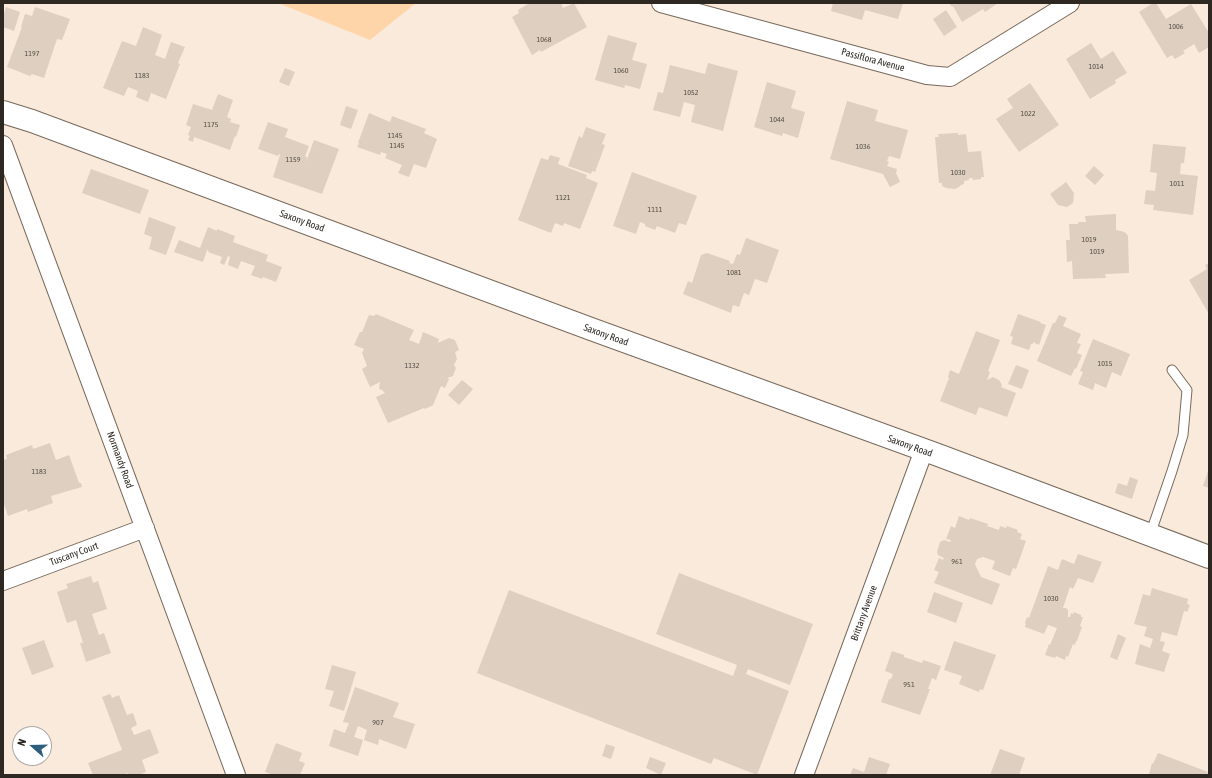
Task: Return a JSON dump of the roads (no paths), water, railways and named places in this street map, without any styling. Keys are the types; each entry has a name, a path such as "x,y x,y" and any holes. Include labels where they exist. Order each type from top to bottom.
{"main road":[{"name":"Saxony Road","path":"3,112 32,120 591,329 924,450 1209,557"}],"street":[{"name":"Passiflora Avenue","path":"661,3 927,75 950,77 1070,3"},
{"name":"Normandy Road","path":"3,145 236,775"},
{"name":"Brittany Avenue","path":"804,775 924,450"},
{"name":"Tuscany Court","path":"3,581 145,528"}],"lane":[{"path":"1150,535 1183,435 1187,390 1172,370"}]}
